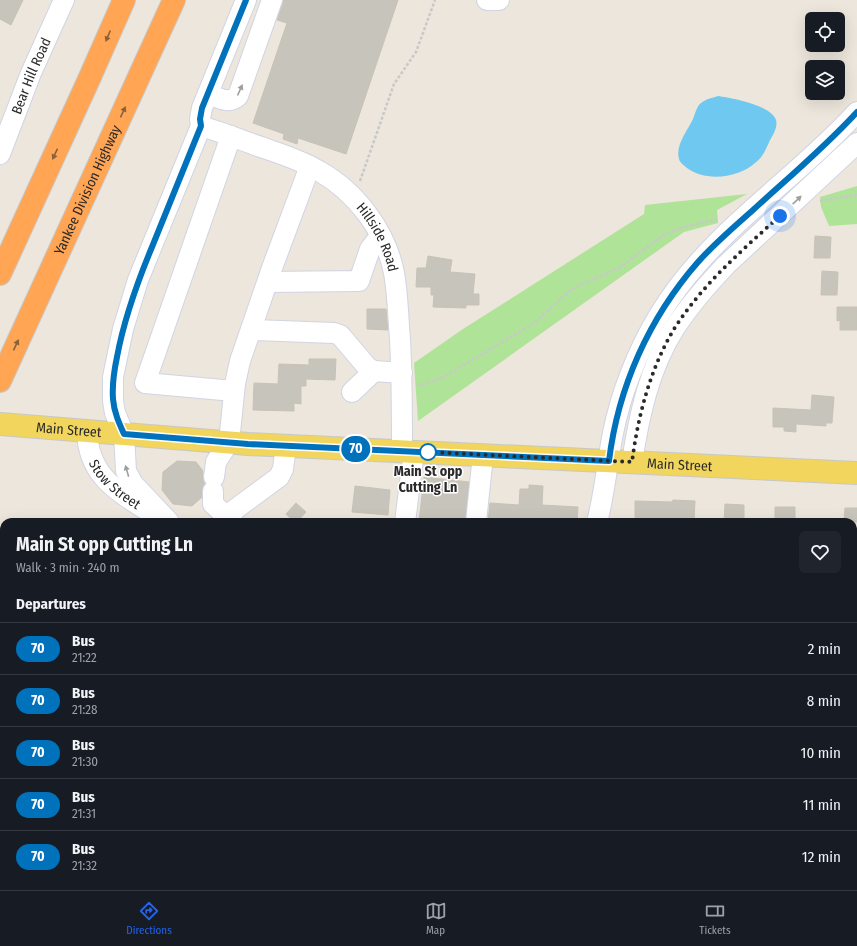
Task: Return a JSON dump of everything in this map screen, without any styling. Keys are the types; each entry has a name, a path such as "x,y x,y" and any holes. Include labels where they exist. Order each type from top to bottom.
{"highway":[{"path":"0,274 124,0"},
{"name":"Yankee Division Highway","path":"0,381 174,0"}],"main road":[{"name":"Main Street","path":"0,424 229,442 857,473"}],"street":[{"name":"Bear Hill Road","path":"0,154 31,73 64,0"},
{"path":"124,434 115,413 112,389 113,376 123,329 138,280 201,126 200,114 246,0"},
{"path":"208,94 228,100 238,96 272,0"},
{"path":"487,0 499,0"},
{"path":"598,518 604,496 614,428 629,377 642,347 667,302 699,262 724,236 826,143 857,112"},
{"name":"Hillside Road","path":"201,126 289,156 329,176 351,194 365,211 380,236 390,258 396,283 408,451 406,518"},
{"path":"230,136 145,383 234,391"},
{"path":"632,462 638,424 653,374 674,330 689,308 726,265 857,143"},
{"path":"229,518 213,504 212,501 216,462 229,442 234,391 238,369 310,166"},
{"path":"268,282 359,281 370,249 380,236"},
{"path":"251,330 334,333 340,336 368,368 374,371 402,373"},
{"path":"352,392 374,371"},
{"name":"Stow Street","path":"87,431 90,458 103,476 126,496 159,518"},
{"name":"Stow Street","path":"124,434 125,467 129,477 144,496 165,518"},
{"path":"231,518 279,477 284,469 286,445"},
{"path":"476,518 483,455"}],"path":[{"path":"358,188 394,84 416,52 436,0"},
{"path":"820,201 857,195"},
{"path":"425,384 442,378 528,326 568,292 619,268 662,236 680,228 717,218"}],"green space":[{"path":"857,186 857,224 829,226 821,207 820,197"},
{"path":"747,194 717,210 718,223 684,232 418,421 414,363 463,329 644,214 645,205"}],"water":[{"path":"718,96 750,103 767,110 776,120 776,128 764,153 755,163 740,172 731,175 712,177 694,172 687,168 680,162 678,154 680,143 698,106 705,100"}],"building":[{"path":"0,0 23,0 11,25 0,19"},
{"path":"284,0 398,0 346,154 298,138 297,144 283,139 284,134 253,123 287,23 277,20"},
{"path":"815,236 831,237 830,258 814,258"},
{"path":"428,256 452,260 450,272 475,274 473,294 479,294 479,305 466,305 466,308 433,307 434,295 431,295 431,287 416,287 417,268 426,268"},
{"path":"822,271 838,272 837,295 821,295"},
{"path":"837,307 857,307 857,330 840,330 840,320 837,321"},
{"path":"367,309 386,309 388,330 367,329"},
{"path":"309,359 336,359 335,380 306,379 306,386 301,386 301,404 294,403 294,411 253,410 254,383 278,384 279,364 309,365"},
{"path":"812,395 834,397 832,423 826,423 826,426 796,424 796,432 784,431 784,427 773,427 773,408 811,410"},
{"path":"177,461 196,462 203,471 205,483 202,491 202,497 192,506 173,504 162,490 163,472"},
{"path":"424,477 469,482 465,518 419,518"},
{"path":"529,485 543,486 542,505 578,507 577,518 488,518 490,503 519,505 520,489 529,489"},
{"path":"355,486 390,490 388,515 352,512"},
{"path":"673,500 695,501 694,518 635,518 635,501 672,502"},
{"path":"296,503 306,512 301,518 290,518 286,514"},
{"path":"725,504 744,505 744,518 724,518"},
{"path":"775,507 795,507 795,518 775,518"},
{"path":"845,508 857,508 857,518 844,518"}],"bus line":[{"name":"70","path":"246,0 202,108 200,114 201,126 138,280 127,313 113,376 112,389 115,413 124,434 248,444 609,461 614,428 629,377 642,347 667,302 699,262 724,236 821,148 857,112"}],"place":[{"name":"Main St opp Cutting Ln","path":"428,452"}],"route":[{"path":"428,452 632,462 636,434 644,400 653,374 674,330 707,285 726,265 780,216"}]}
